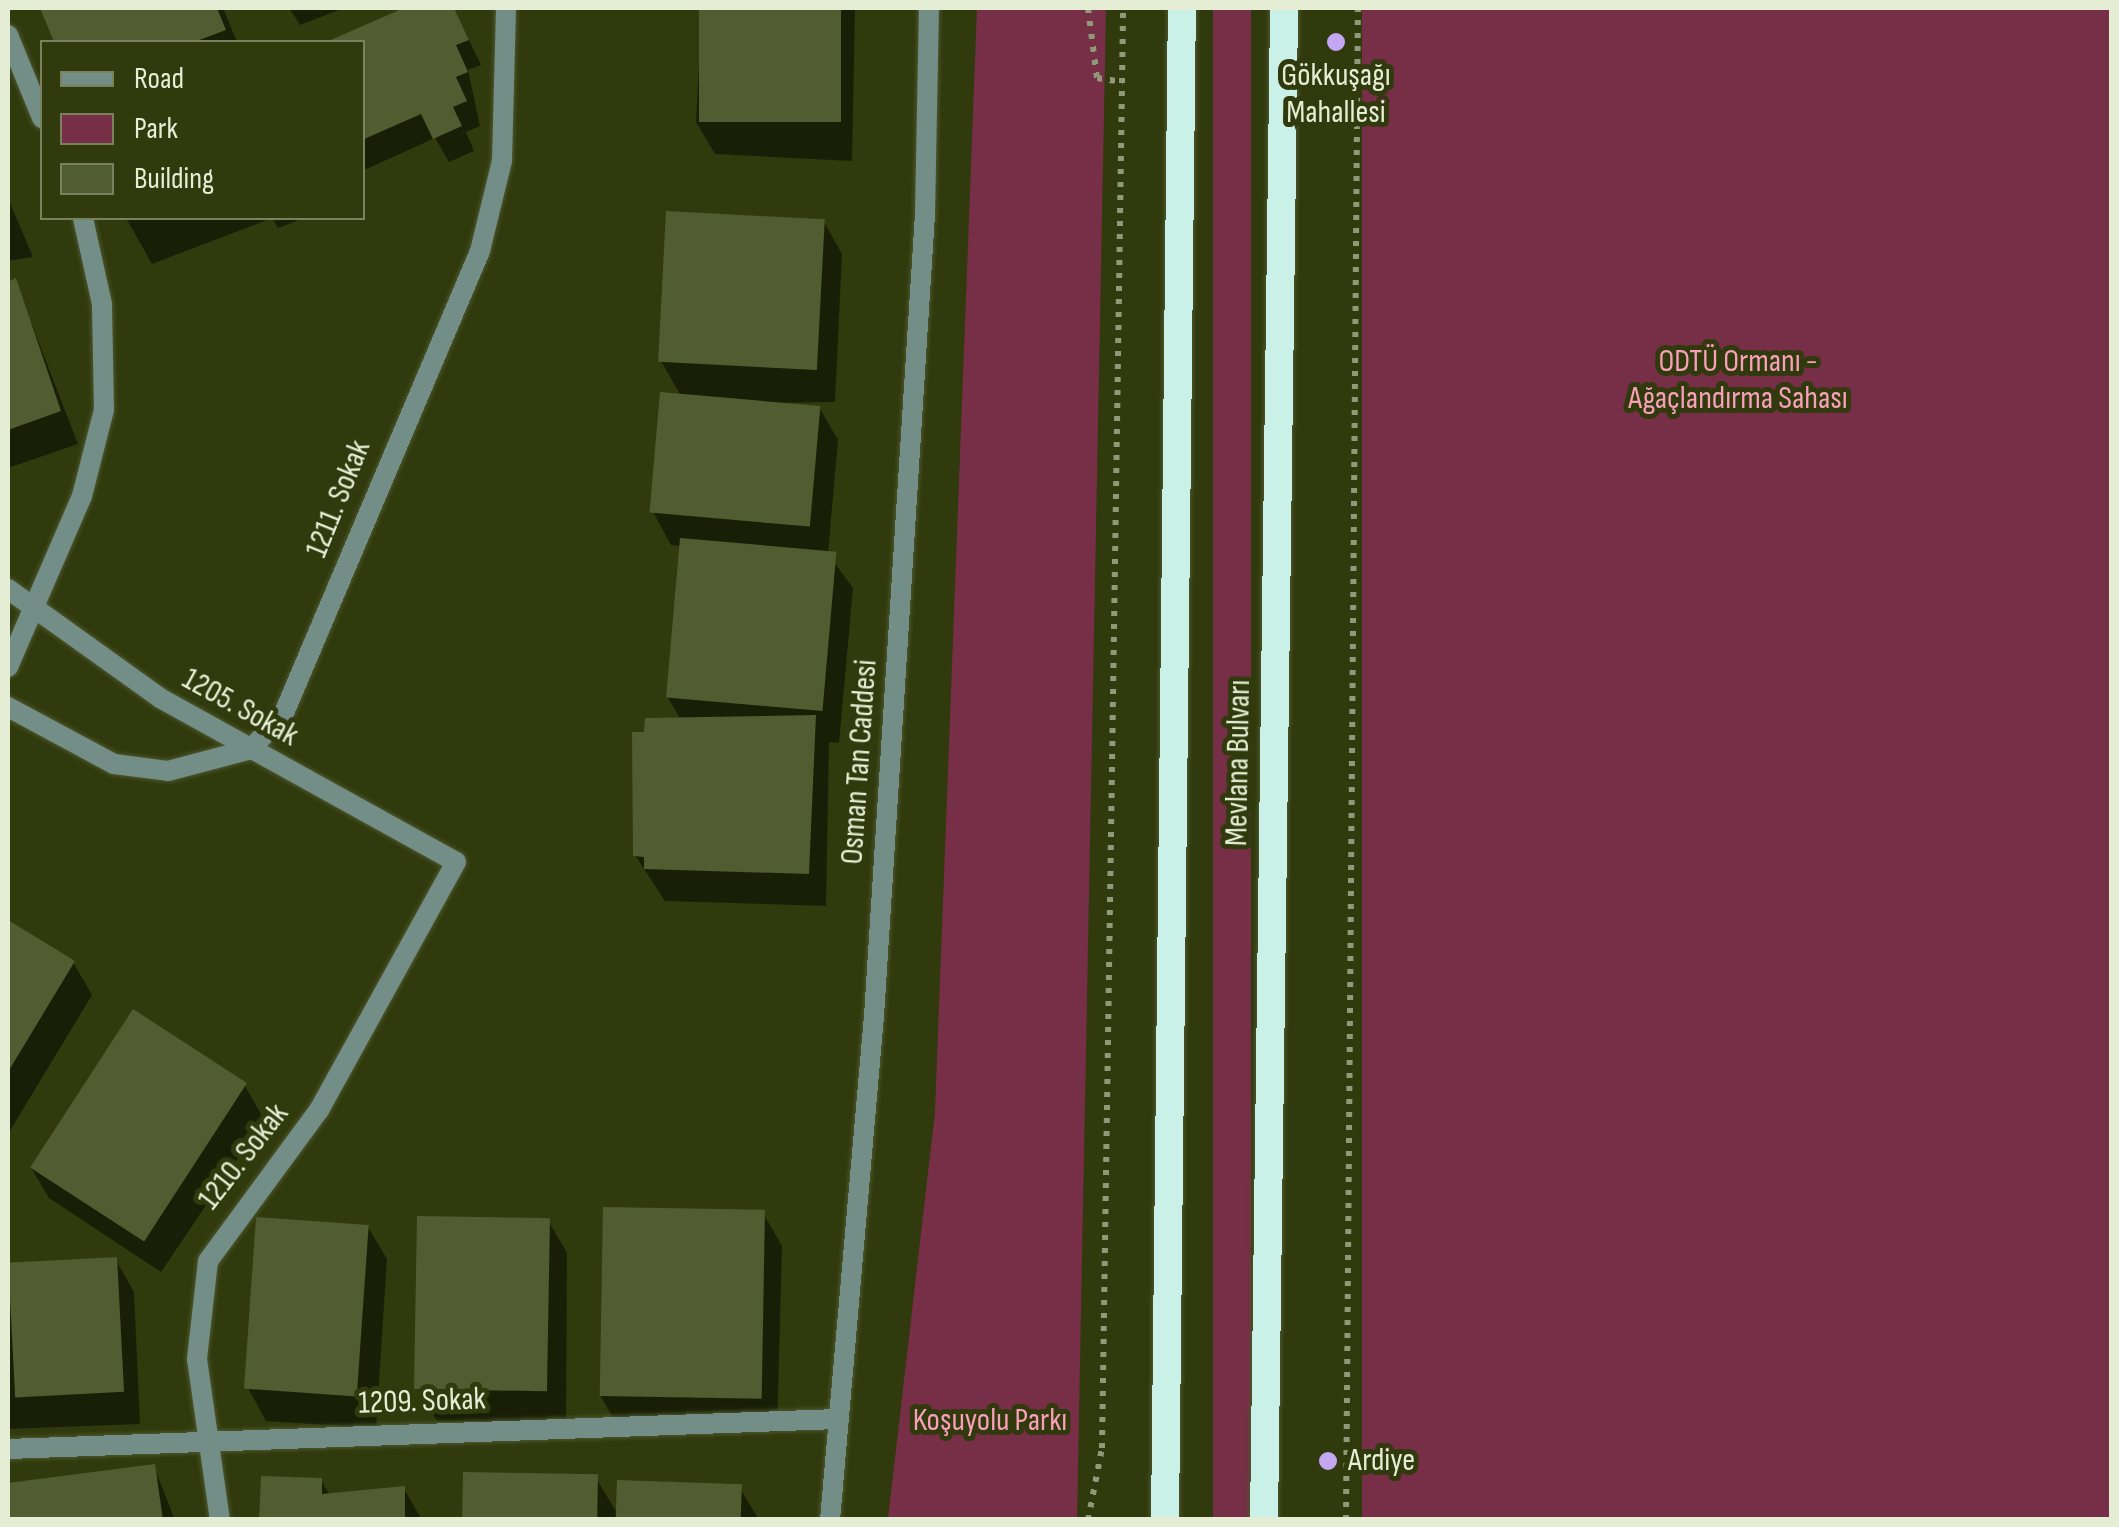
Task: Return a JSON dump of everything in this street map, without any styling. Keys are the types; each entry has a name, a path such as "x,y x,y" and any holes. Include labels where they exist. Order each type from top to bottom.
{"highway":[{"name":"Mevlana Bulvarı","path":"1165,1520 1182,8"},
{"name":"Mevlana Bulvarı","path":"1264,1520 1284,8"}],"street":[{"name":"1211. Sokak","path":"250,749 302,679 354,536 480,250 502,160 506,8"},
{"name":"Osman Tan Caddesi","path":"830,1520 874,1016 925,214 929,8"},
{"path":"8,35 40,113"},
{"path":"8,667 82,496 104,410 102,304 82,220"},
{"name":"1205. Sokak","path":"8,588 35,610 250,749 456,862"},
{"path":"8,707 114,764 168,772 250,749"},
{"name":"1210. Sokak","path":"220,1520 208,1439 198,1318 214,1247 319,1110 456,862"},
{"name":"1209. Sokak","path":"8,1449 838,1419"}],"path":[{"path":"1088,8 1097,78 1123,82"},
{"path":"1088,1520 1102,1448 1123,8"},
{"path":"1346,1520 1358,8"}],"green space":[{"name":"Koşuyolu Parkı","path":"977,8 1106,8 1077,1519 888,1519 935,1112"},
{"path":"1213,8 1251,8 1251,1520 1213,1520"},
{"name":"ODTÜ Ormanı - Ağaçlandırma Sahası","path":"1362,8 2111,8 2111,1519 1362,1519"}],"building":[{"path":"40,8 217,8 226,30 199,40 53,40"},
{"path":"404,8 454,8 469,40 456,45 468,72 456,77 467,101 453,107 462,126 433,139 421,114 365,139 365,40 331,40"},
{"path":"699,8 841,8 841,122 699,122"},
{"path":"666,211 825,219 817,370 658,362"},
{"path":"16,278 61,411 8,430 8,282"},
{"path":"660,392 820,406 810,527 649,513"},
{"path":"680,538 836,552 822,711 666,697"},
{"path":"816,715 809,874 644,869 644,857 633,856 632,732 644,732 645,718"},
{"path":"8,920 75,961 8,1072"},
{"path":"133,1009 247,1083 144,1242 30,1168"},
{"path":"603,1207 765,1210 762,1399 600,1396"},
{"path":"417,1216 550,1218 547,1391 414,1389"},
{"path":"256,1217 369,1225 357,1396 244,1389"},
{"path":"117,1257 124,1392 15,1398 8,1263"},
{"path":"155,1464 163,1520 8,1520 8,1483"},
{"path":"463,1472 598,1474 597,1520 462,1520"},
{"path":"261,1476 322,1478 322,1494 405,1486 405,1520 259,1520"},
{"path":"617,1480 742,1484 741,1520 616,1520"}],"place":[{"name":"Gökkuşağı Mahallesi","path":"1336,42"},
{"name":"Ardiye","path":"1328,1461"}]}
